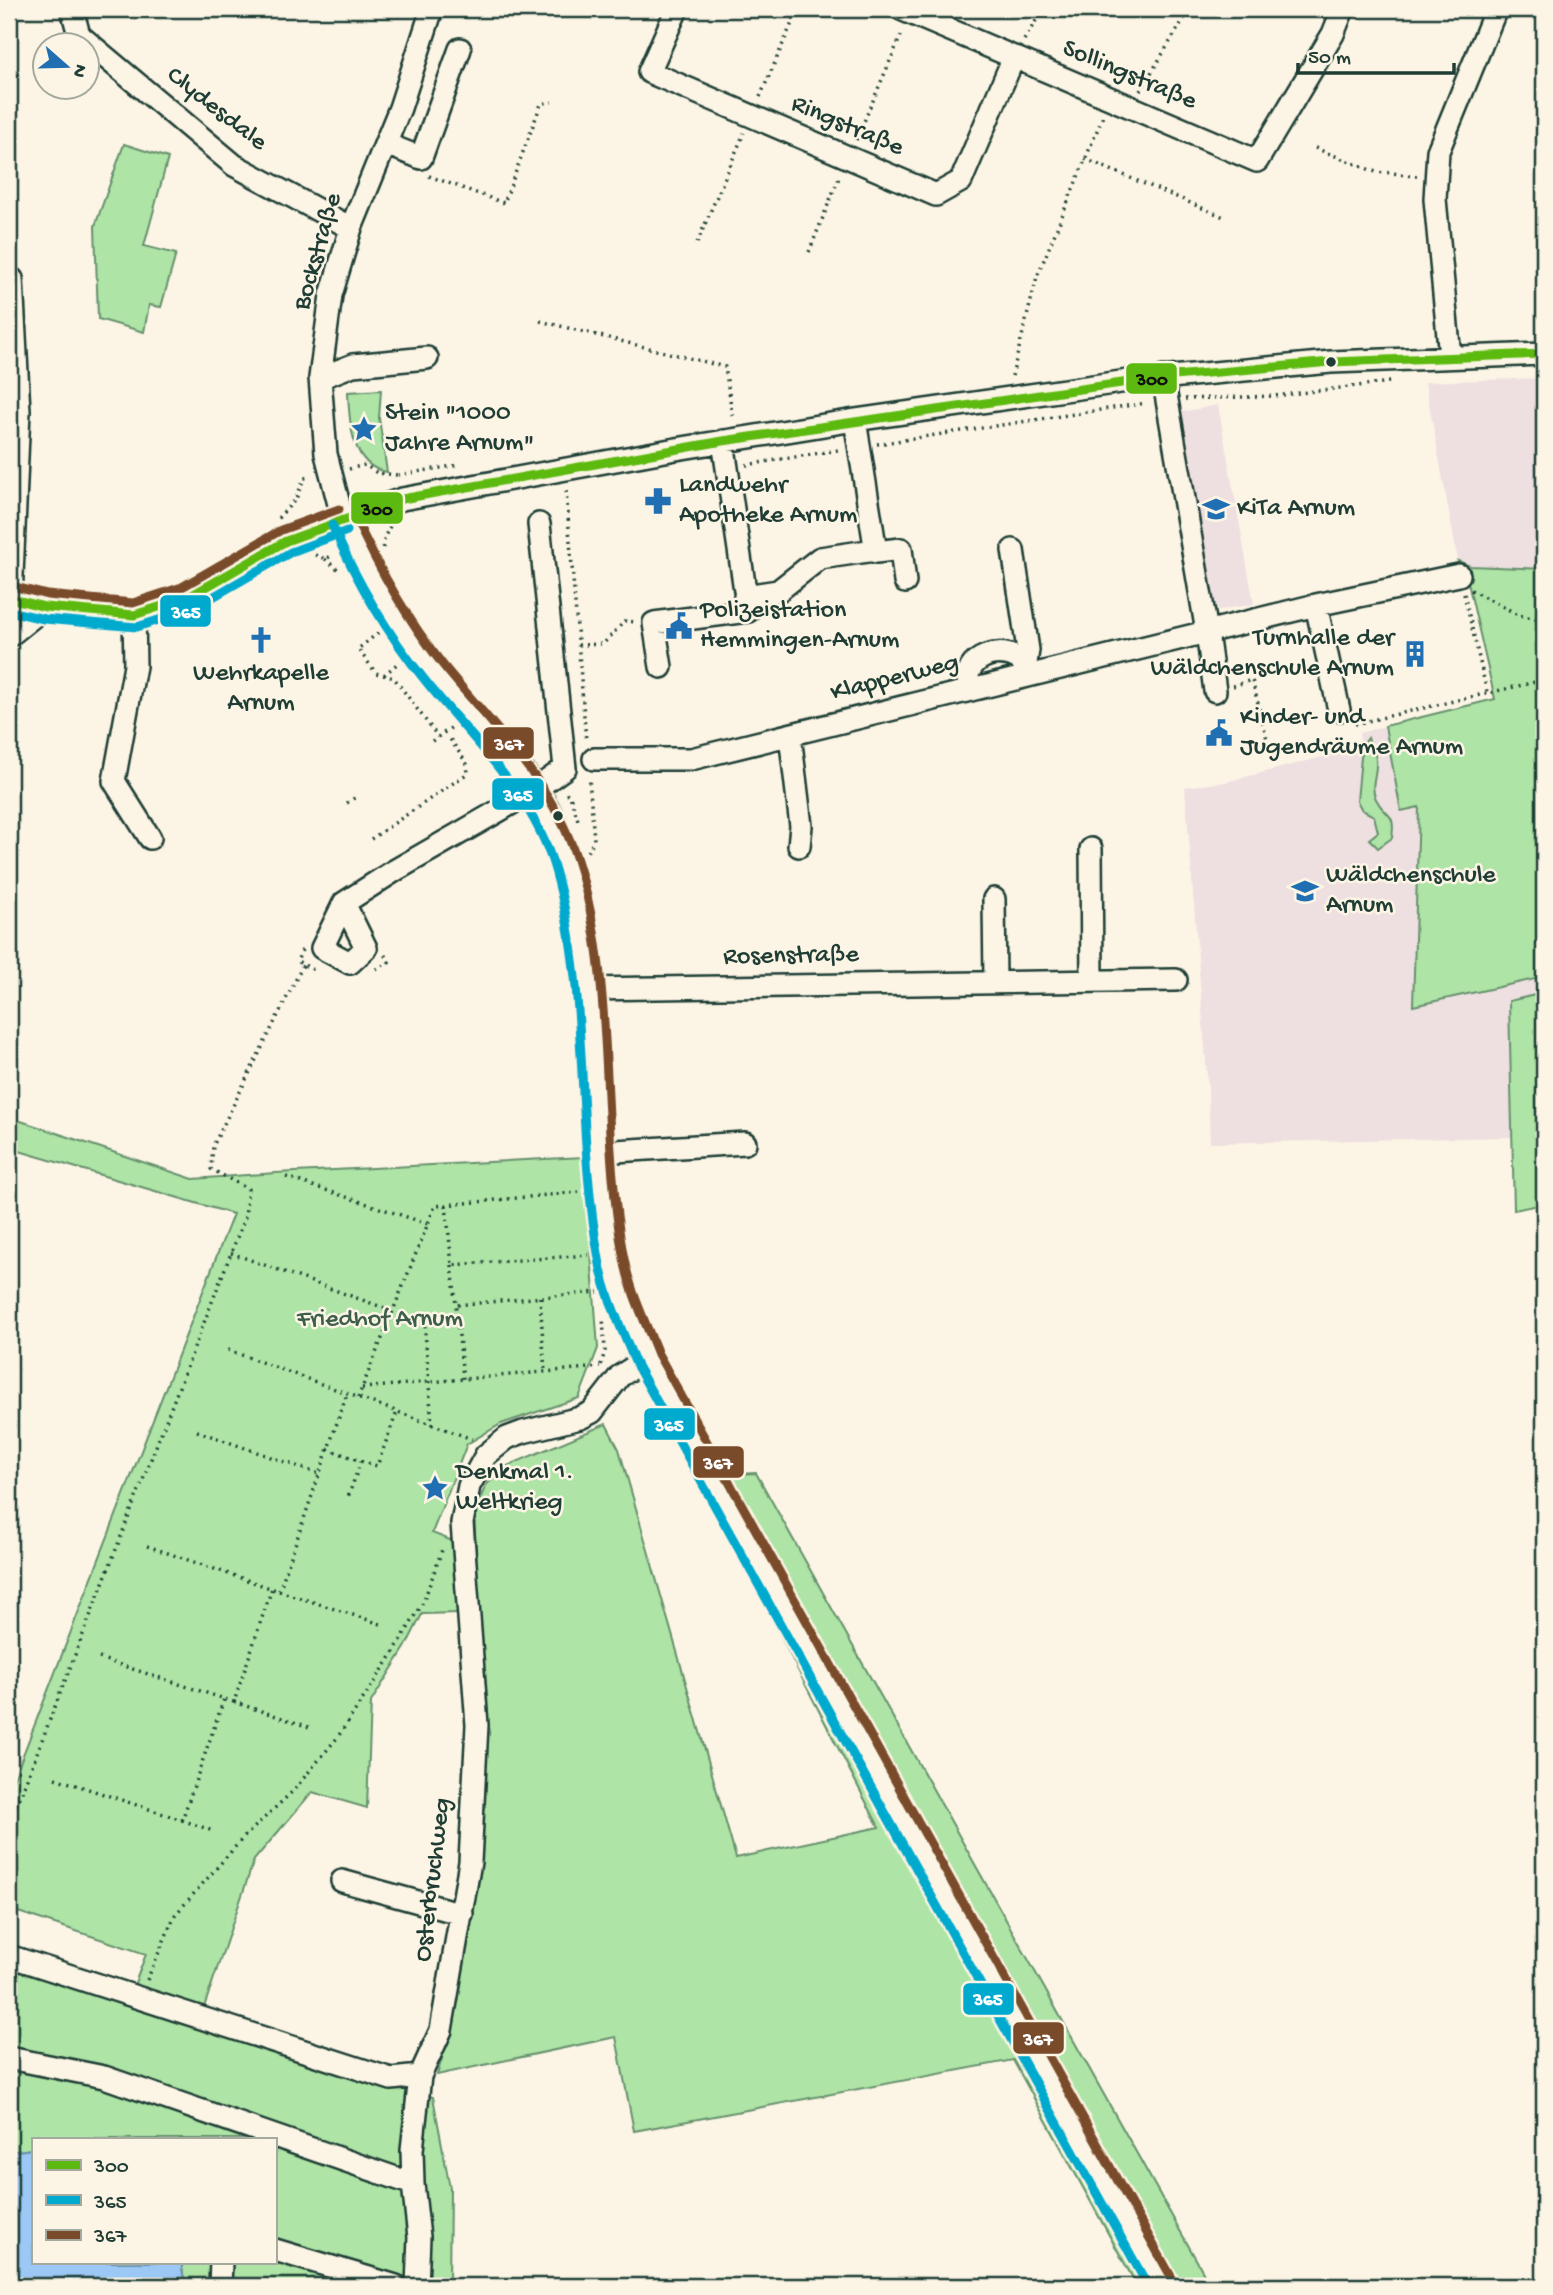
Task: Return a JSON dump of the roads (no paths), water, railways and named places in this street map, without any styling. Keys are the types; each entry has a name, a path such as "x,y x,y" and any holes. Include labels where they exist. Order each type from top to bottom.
{"main road":[{"path":"10,598 45,607 134,615 187,598 286,541 343,520 355,547 413,645 509,757 533,791 550,820 566,865 580,930 588,989 599,1152 611,1258 620,1294 647,1359 1162,2286"}],"street":[{"name":"Clydesdale","path":"72,9 79,35 234,165 351,228"},
{"name":"Bockstraße","path":"343,520 326,454 320,377 331,295 351,228 400,108 432,9"},
{"name":"Ringstraße","path":"677,9 649,72 936,195 961,181 1013,57"},
{"name":"Sollingstraße","path":"906,11 1257,161 1333,34 1343,9"},
{"path":"1450,357 1435,199 1438,151 1496,9"},
{"path":"386,144 421,158 460,50"},
{"path":"10,598 19,411 12,279"},
{"path":"343,520 402,499 728,432 855,420 1163,377 1331,362 1544,354"},
{"path":"320,377 353,365 427,358"},
{"path":"1163,377 1215,691"},
{"path":"855,420 876,552 901,549 905,582"},
{"path":"661,667 654,623 748,611 727,467 728,432"},
{"path":"344,903 366,947 350,963 322,948 344,903 533,791 565,768 539,524"},
{"path":"1013,550 1028,650 1028,668"},
{"path":"745,596 778,591 820,558 868,551"},
{"name":"Klapperweg","path":"589,761 691,759 969,690 1028,668 1207,632 1316,605 1460,575"},
{"path":"1316,605 1339,710"},
{"path":"9,636 45,607"},
{"path":"134,615 135,666 114,781 150,838"},
{"path":"969,690 969,673 976,662 986,656 1015,655 1028,668"},
{"path":"790,734 801,826 799,846"},
{"path":"1091,849 1092,981"},
{"path":"994,899 995,982"},
{"name":"Rosenstraße","path":"588,989 1176,980"},
{"path":"599,1152 745,1143"},
{"name":"Osterbruchweg","path":"417,2286 419,2237 412,2185 412,2150 420,2076 441,2030 470,1862 477,1725 463,1523 469,1486 486,1455 507,1438 580,1418 592,1412 621,1376 647,1359"},
{"path":"342,1881 462,1914"},
{"path":"9,1956 391,2079 420,2076"},
{"path":"9,2058 104,2077 412,2185"},
{"path":"276,2250 396,2286"},
{"path":"220,2286 221,2264"}],"water":[{"path":"32,2149 32,2264 181,2264 185,2286 9,2286 9,2152"}],"place":[{"name":"Stein \"1000 Jahre Arnum\"","path":"364,429"},
{"name":"Landwehr Apotheke Arnum","path":"658,501"},
{"name":"KiTa Arnum","path":"1216,509"},
{"name":"Polizeistation Hemmingen-Arnum","path":"679,626"},
{"name":"Wehrkapelle Arnum","path":"261,640"},
{"name":"Turnhalle der Wäldchenschule Arnum","path":"1415,654"},
{"name":"Kinder- und Jugendräume Arnum","path":"1219,733"},
{"name":"Wäldchenschule Arnum","path":"1305,891"},
{"name":"Denkmal 1. Weltkrieg","path":"435,1488"}],"park label":[{"name":"Friedhof Arnum","path":"380,1320"}]}
